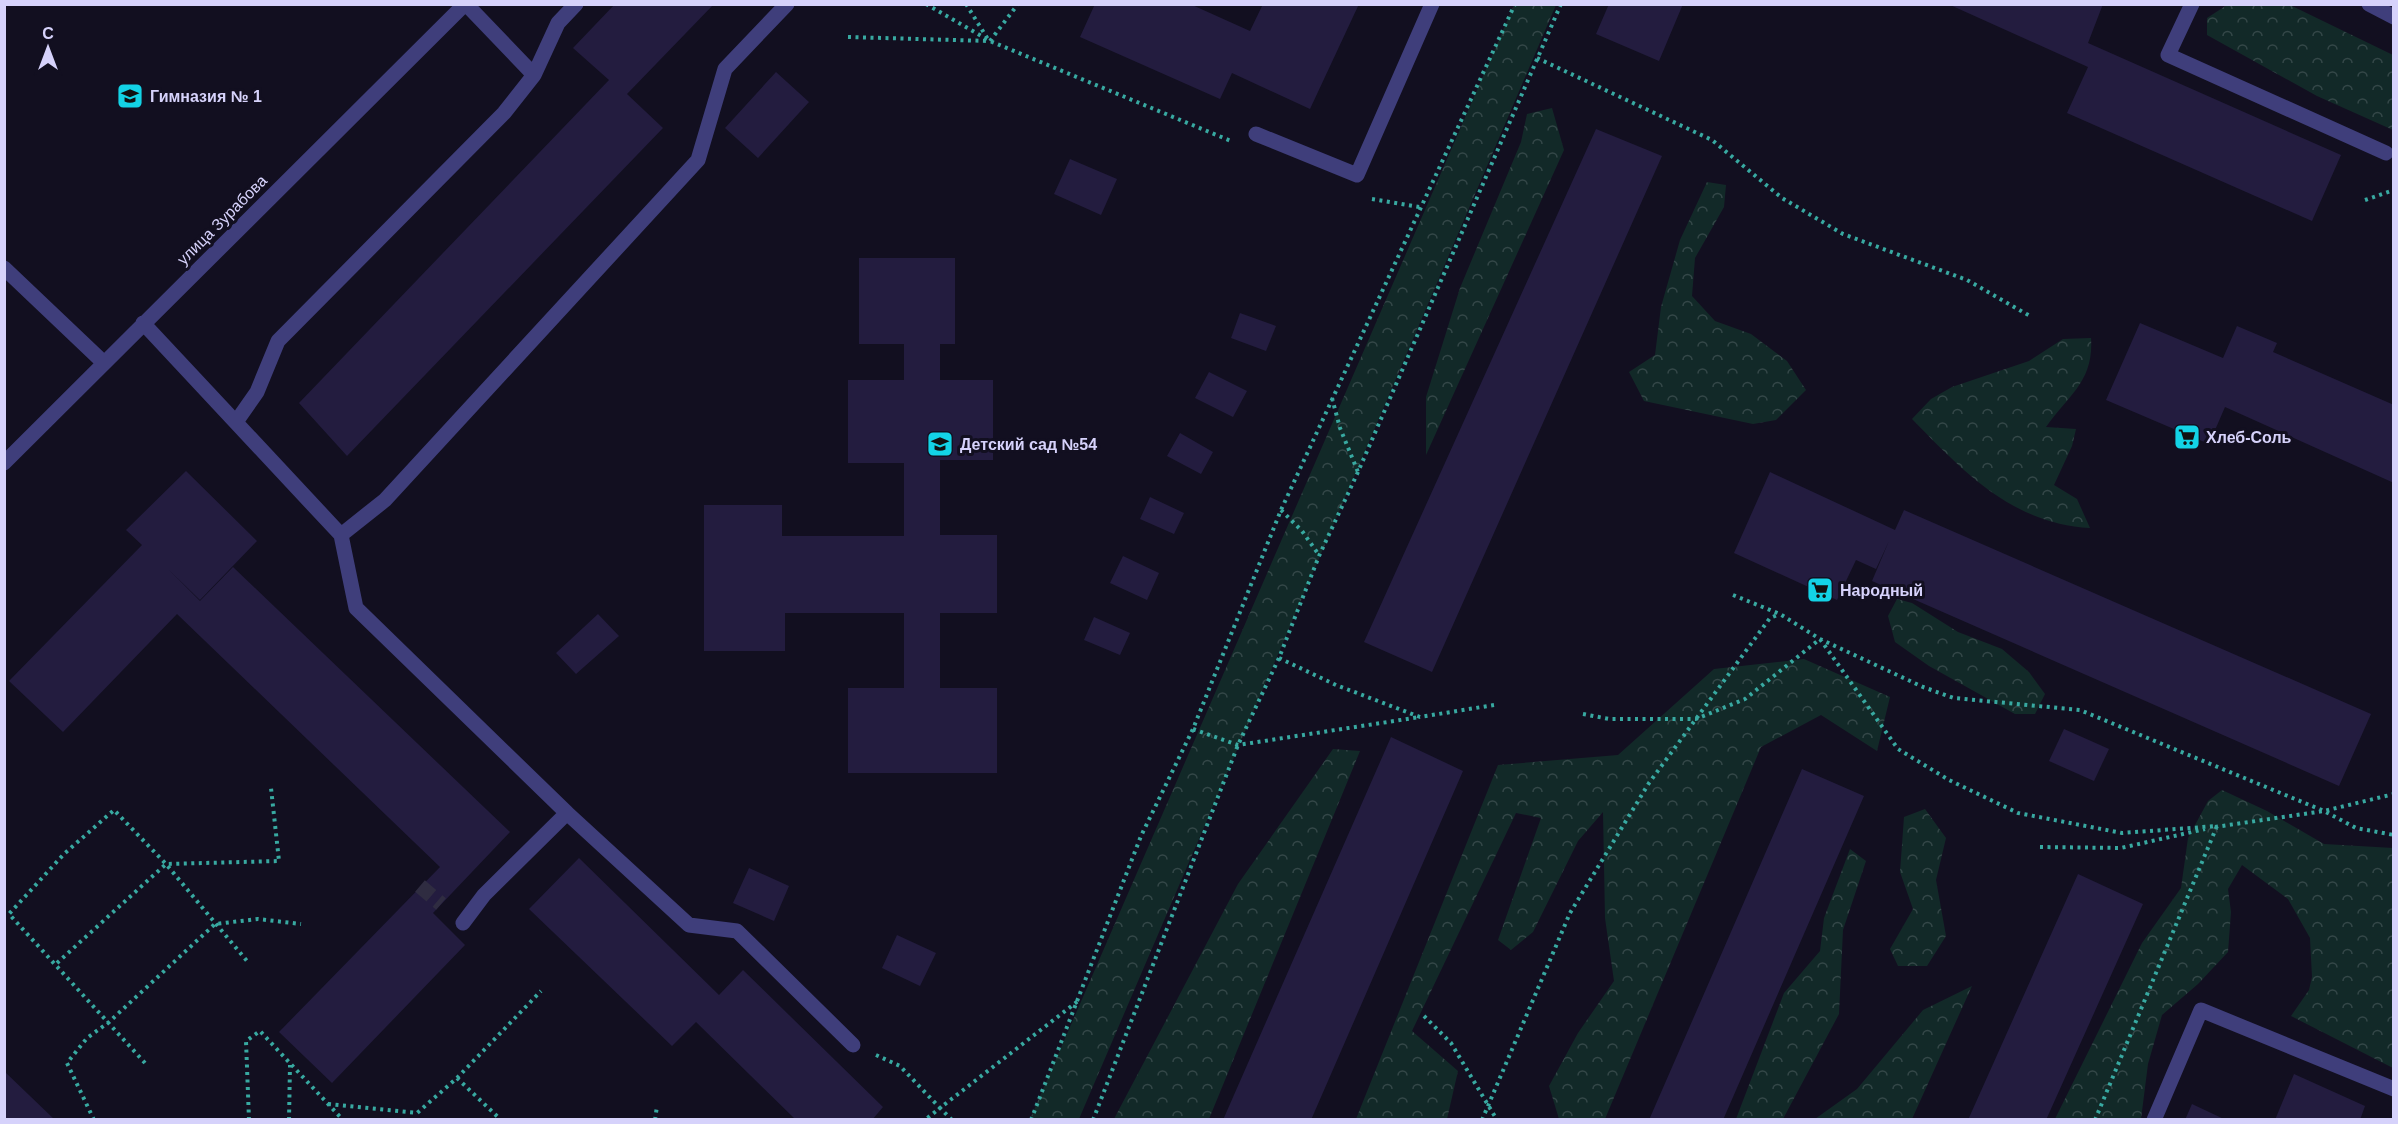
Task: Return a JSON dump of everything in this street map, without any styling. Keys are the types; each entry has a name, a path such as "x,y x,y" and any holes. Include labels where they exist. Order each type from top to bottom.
{"street":[{"path":"466,4 534,75"},
{"name":"улица Зурабова","path":"4,463 466,4"},
{"path":"236,422 257,392 278,341 504,113 534,75 558,23 576,4"},
{"path":"341,535 385,500 698,160 725,69 787,4"},
{"path":"1256,134 1357,175 1432,4"},
{"path":"2369,4 2394,17"},
{"path":"2188,6 2168,55 2386,153"},
{"path":"4,268 104,363"},
{"path":"143,323 341,535 356,608 567,813 688,926 737,931 854,1045"},
{"path":"463,923 484,895 567,813"},
{"path":"2154,1119 2201,1010 2394,1089"}],"path":[{"path":"926,4 990,41 1232,141"},
{"path":"966,4 990,41"},
{"path":"990,41 1018,4"},
{"path":"1031,1119 1141,836 1193,729 1281,510 1331,397 1407,239 1419,207 1515,4"},
{"path":"1093,1119 1238,745 1279,658 1319,556 1358,472 1561,4"},
{"path":"848,37 990,41"},
{"path":"1537,58 1712,140 1782,198 1844,234 1967,280 2030,315"},
{"path":"2365,200 2394,190"},
{"path":"1365,196 1419,207"},
{"path":"1331,397 1340,428 1358,472"},
{"path":"1281,510 1302,531 1319,556"},
{"path":"1733,595 1780,614 1820,639 1923,687 1954,698 2080,710 2324,811 2356,828 2394,835"},
{"path":"1482,1119 1570,913 1649,783 1770,618 1780,614"},
{"path":"1583,714 1609,718 1696,718 1745,699 1820,639"},
{"path":"1820,639 1898,749 1948,780 2018,813 2122,832 2217,826 2324,811 2394,794"},
{"path":"1279,658 1336,685 1420,717"},
{"path":"1193,729 1238,745 1494,705"},
{"path":"57,963 166,864 279,861 271,788"},
{"path":"145,1063 57,963 9,914 76,843 114,810 166,864 247,961"},
{"path":"2040,847 2121,848 2217,826"},
{"path":"2095,1119 2217,826"},
{"path":"94,1119 67,1063 87,1038 109,1022 215,924 258,919 301,924"},
{"path":"328,1104 417,1113 457,1078 541,991"},
{"path":"925,1119 1078,1001"},
{"path":"1424,1016 1451,1043 1497,1119"},
{"path":"249,1119 246,1041 260,1030 343,1119"},
{"path":"854,1045 900,1066 952,1119"},
{"path":"289,1119 290,1064"},
{"path":"457,1078 501,1119"},
{"path":"655,1119 657,1106"}],"green space":[{"path":"1514,5 1556,5 1079,1119 1030,1119"},
{"path":"2227,5 2290,5 2393,55 2393,130 2317,96 2207,35 2207,18"},
{"path":"1552,108 1564,150 1426,455 1426,397 1460,288 1521,142 1527,114"},
{"path":"1707,182 1726,185 1724,207 1695,258 1692,296 1715,321 1751,334 1787,361 1806,390 1776,420 1753,424 1644,401 1629,372 1655,355 1661,307 1680,240"},
{"path":"2091,338 2091,353 2084,377 2046,427 2076,429 2072,446 2054,485 2077,499 2090,528 2062,524 2036,516 1991,492 1951,458 1912,419 1931,399 1952,387 2029,361 2063,339"},
{"path":"1897,599 1912,603 1958,632 2002,649 2029,672 2045,694 2035,714 2015,714 1929,666 1895,642 1888,616"},
{"path":"1804,659 1890,697 1877,751 1821,715 1761,747 1605,1119 1559,1119 1549,1086 1578,1033 1614,981 1605,918 1603,812 1578,841 1533,932 1511,950 1498,940 1541,818 1516,813 1412,1031 1458,1071 1447,1119 1356,1119 1498,765 1618,755 1714,669"},
{"path":"1333,749 1360,751 1209,1119 1114,1119 1238,884"},
{"path":"2222,790 2267,811 2324,844 2393,848 2393,1068 2291,1016 2309,990 2312,977 2310,938 2288,899 2242,865 2228,889 2231,912 2228,952 2198,984 2162,1015 2148,1064 2141,1119 2055,1119 2142,943 2181,888 2188,838 2208,801"},
{"path":"1925,809 1946,838 1936,880 1946,936 1927,966 1898,966 1890,949 1913,909 1900,872 1904,817"},
{"path":"1850,849 1866,861 1843,930 1839,1014 1783,1119 1736,1119 1784,993 1820,951 1824,918"},
{"path":"1972,986 1912,1119 1815,1119 1857,1089 1923,1010"}],"building":[{"path":"615,4 714,4 627,94 663,128 347,456 299,403 609,80 573,48"},
{"path":"1095,4 1190,4 1250,31 1263,4 1359,4 1310,109 1232,73 1220,99 1080,37"},
{"path":"1609,4 1683,4 1659,61 1596,34"},
{"path":"1948,4 2103,4 2088,43 2341,155 2312,221 2067,113 2088,67"},
{"path":"776,72 809,102 758,158 725,128"},
{"path":"1596,129 1662,156 1432,672 1364,642"},
{"path":"1070,159 1117,179 1101,215 1054,194"},
{"name":"Детский сад №54","path":"859,258 955,258 955,344 940,344 940,380 993,380 993,460 940,460 940,535 997,535 997,613 940,613 940,688 997,688 997,773 848,773 848,688 904,688 904,613 785,613 785,651 704,651 704,505 782,505 782,536 904,536 904,463 848,463 848,380 904,380 904,344 859,344"},
{"path":"1240,313 1276,326 1266,351 1231,338"},
{"path":"2140,323 2223,358 2237,326 2277,343 2273,352 2394,405 2394,483 2225,407 2209,444 2106,400"},
{"path":"1209,372 1247,391 1233,417 1195,398"},
{"path":"1180,433 1213,452 1201,474 1167,456"},
{"path":"186,471 257,541 200,600 169,570 200,601 233,567 510,832 433,913 465,945 332,1083 279,1032 440,867 177,614 63,732 9,681 142,545 126,530"},
{"path":"1770,472 1895,530 1904,510 2371,714 2339,786 1872,581 1889,541 1876,569 1856,560 1837,600 1734,553"},
{"path":"1150,497 1184,513 1174,534 1140,519"},
{"path":"1123,556 1159,573 1147,600 1110,583"},
{"path":"598,614 619,636 576,674 556,653"},
{"path":"1094,617 1130,633 1120,655 1084,640"},
{"path":"2064,729 2109,749 2094,781 2049,761"},
{"path":"1391,737 1463,771 1311,1120 1223,1120"},
{"path":"1802,769 1864,796 1723,1120 1649,1120"},
{"path":"579,858 719,995 743,970 883,1107 872,1120 796,1120 696,1022 672,1046 529,909"},
{"path":"749,868 789,886 774,921 733,903"},
{"path":"2078,874 2143,904 2046,1120 1968,1120"},
{"path":"897,935 936,953 920,986 882,968"},
{"path":"4,1071 55,1120 4,1120"},
{"path":"2294,1074 2365,1106 2360,1120 2275,1120"},
{"path":"2192,1104 2226,1120 2185,1120"}],"tunnel":[{"path":"420,886 441,904"}],"place":[{"name":"Гимназия № 1","path":"130,96"},
{"name":"Хлеб-Соль","path":"2187,437"},
{"name":"Детский сад №54","path":"940,444"},
{"name":"Народный","path":"1820,590"}]}
